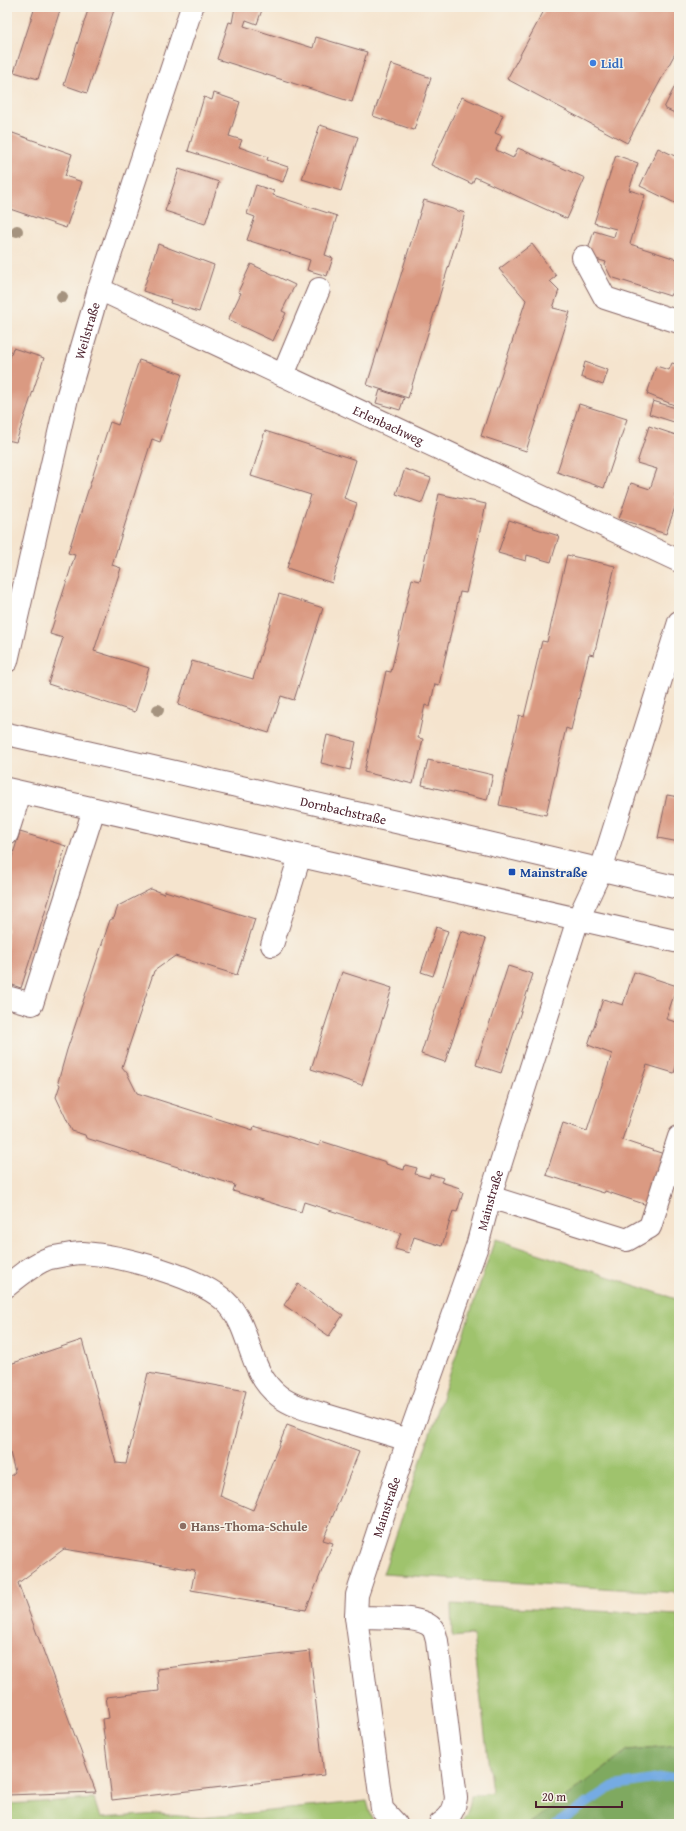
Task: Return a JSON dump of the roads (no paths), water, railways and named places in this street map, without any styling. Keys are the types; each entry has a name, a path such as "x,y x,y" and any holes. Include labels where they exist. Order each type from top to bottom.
{"street":[{"name":"Weilstraße","path":"7,661 67,398 99,289 192,7"},
{"path":"583,257 605,298 679,322"},
{"name":"Erlenbachweg","path":"99,289 679,561"},
{"path":"283,375 319,290"},
{"name":"Mainstraße","path":"396,1824 382,1809 356,1617 357,1595 408,1440 476,1246 490,1197 578,919 601,870 679,622"},
{"name":"Dornbachstraße","path":"7,734 679,888"},
{"path":"7,834 13,791 679,942"},
{"path":"7,997 32,1004 94,809"},
{"path":"272,945 300,856"},
{"path":"490,1197 627,1240 650,1227 679,1136"},
{"path":"7,1286 19,1275 48,1258 81,1253 117,1257 196,1282 218,1295 229,1305 241,1324 253,1361 263,1380 279,1397 300,1408 408,1440"},
{"path":"356,1617 410,1618 423,1621 432,1628 437,1641 456,1798 455,1809 448,1818 440,1824"}],"waterway":[{"path":"556,1824 613,1786 679,1775"}],"place":[{"name":"Lidl","path":"593,63"},
{"name":"Mainstraße","path":"512,872"},
{"name":"Hans-Thoma-Schule","path":"183,1526"}]}
